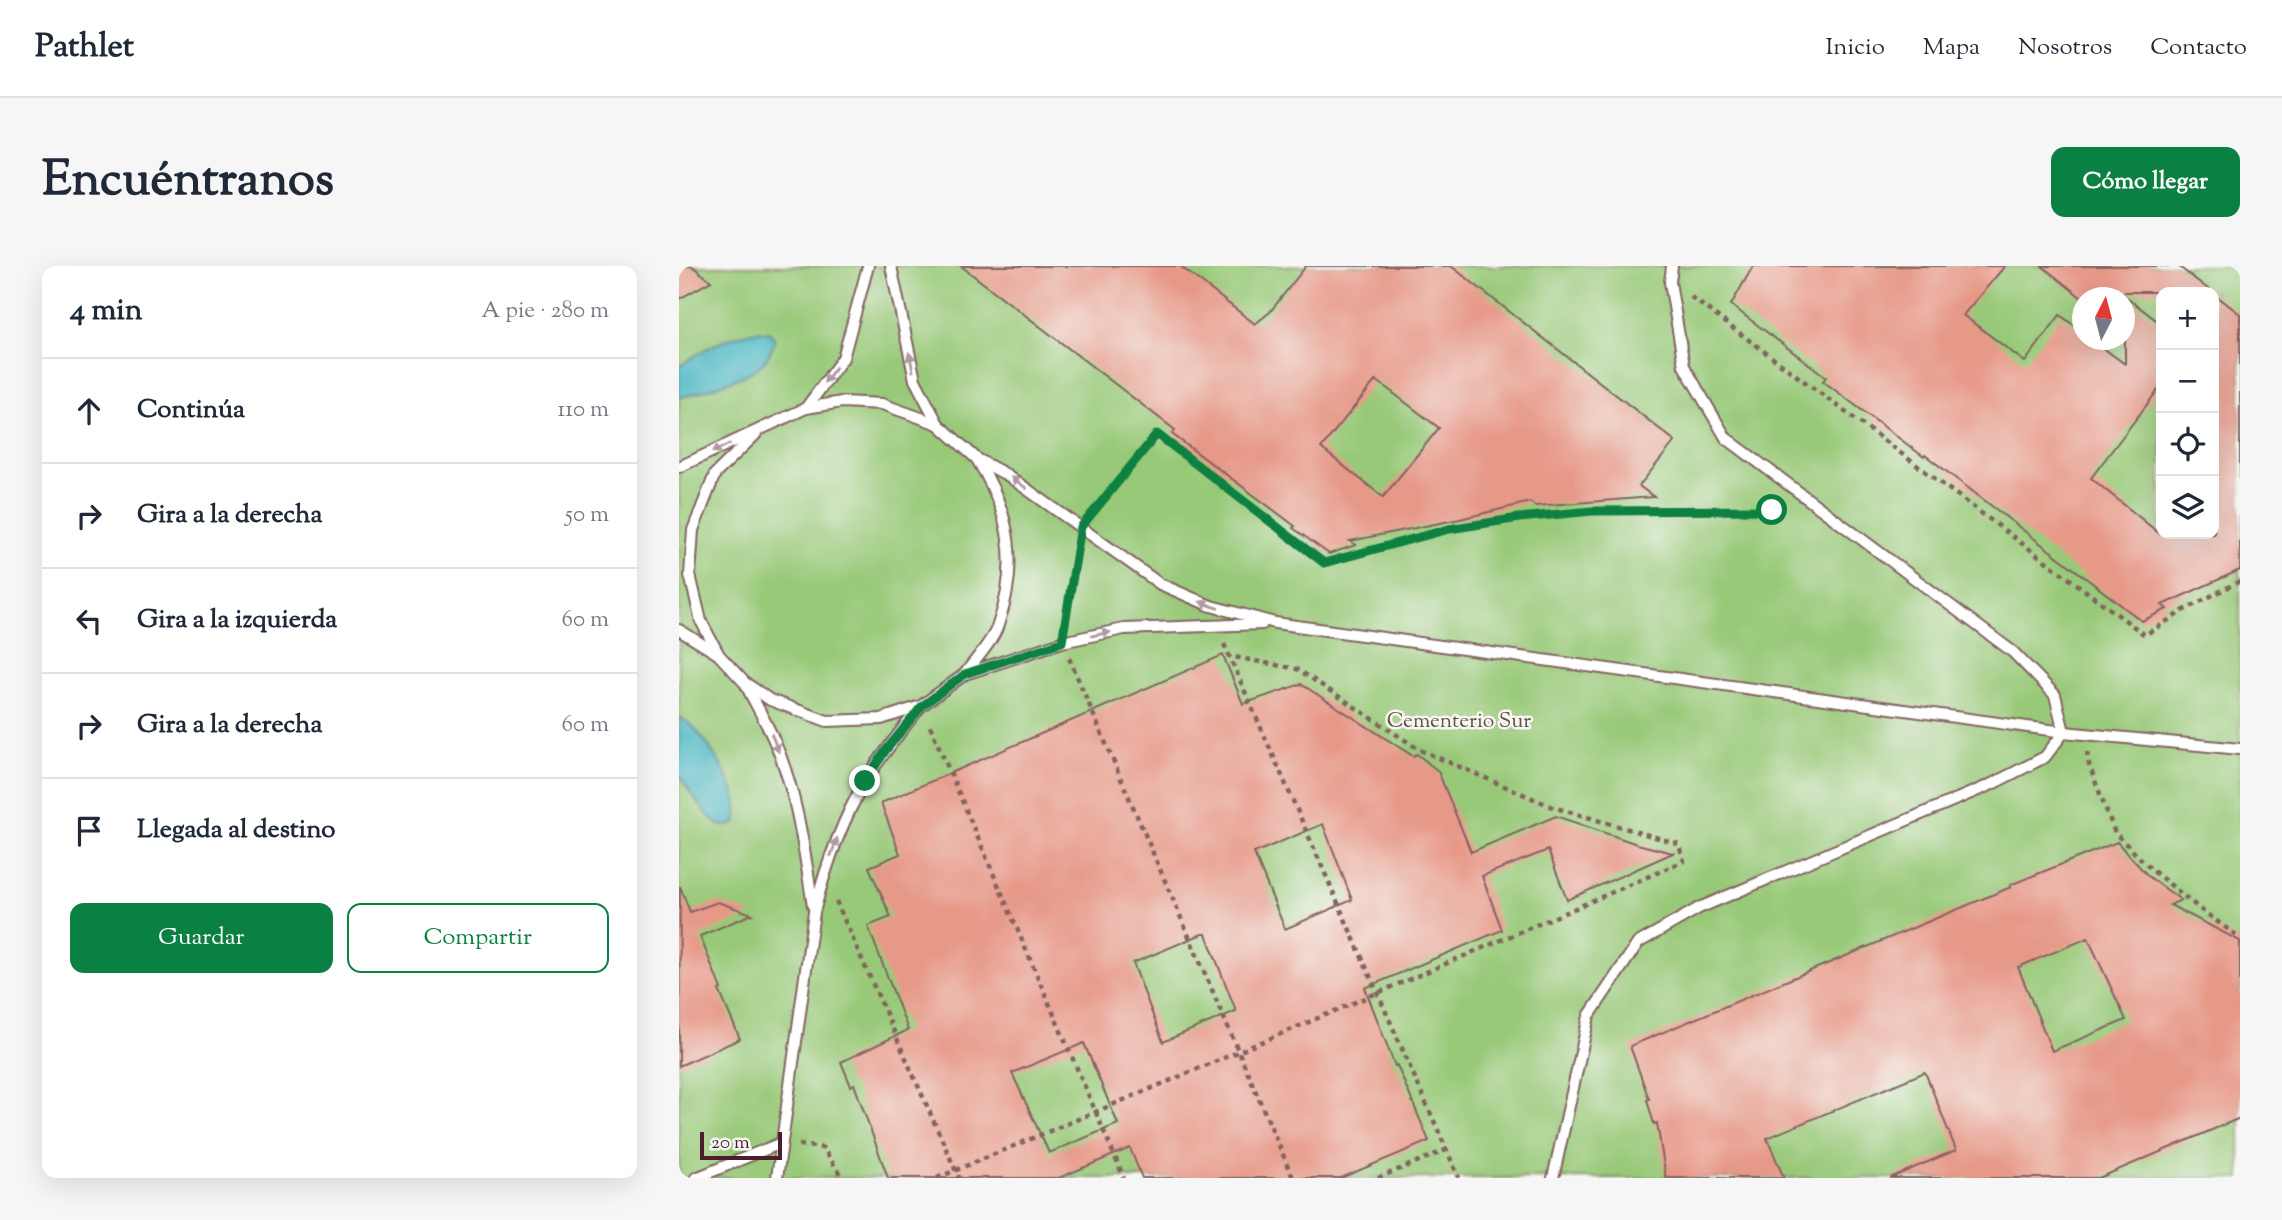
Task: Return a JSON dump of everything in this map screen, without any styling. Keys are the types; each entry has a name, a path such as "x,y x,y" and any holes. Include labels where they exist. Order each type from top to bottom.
{"lane":[{"path":"806,408 843,358 868,266"},
{"path":"891,266 915,380 938,425"},
{"path":"1672,266 1670,282 1684,366 1726,438 2013,652 2055,695 2064,732"},
{"path":"679,467 806,408 842,401 882,404 938,425 977,459 1007,475 1160,584 1211,606 1275,623 2064,732 2240,749"},
{"path":"762,428 715,474 692,530 690,575 701,621 719,654 744,682 770,700 827,721 881,719 922,706"},
{"path":"777,1178 814,912 824,874 841,829 865,781 886,750 922,706 965,674 998,627 1011,568 1005,517 992,485 977,459"},
{"path":"965,674 1062,642 1124,629 1275,623"},
{"path":"679,630 719,654"},
{"path":"744,682 773,738 786,774 801,831 814,912"},
{"path":"1553,1178 1589,1016 1638,943 1699,908 1990,785 2045,757 2064,732"},
{"path":"697,1178 781,1143"}],"path":[{"path":"1670,282 2145,635 2186,609 2240,581"},
{"path":"1293,1178 1062,642 1081,527 1157,434 1324,563 1449,529 1519,518 1592,511 1772,510 1792,487"},
{"path":"1216,625 1458,1178"},
{"path":"937,1178 1095,1110 1239,1053 1684,861 1679,844 1553,807 1420,750 1297,669 1229,656"},
{"path":"922,706 1124,1178"},
{"path":"2083,733 2089,765 2115,833 2152,870 2240,938"},
{"path":"824,874 959,1178"},
{"path":"781,1143 823,1148 843,1178"},
{"path":"1378,1178 1447,1150"}],"green space":[{"name":"Cementerio Sur","path":"679,266 2240,266 2240,1178 679,1178"}],"water":[{"path":"758,331 770,333 775,340 762,364 735,379 679,398 679,367 716,344"},
{"path":"679,717 688,722 705,741 728,779 736,800 736,823 724,826 716,822 697,802 681,778"}],"building":[{"path":"679,266 692,266 711,281 679,299"},
{"path":"961,266 1180,266 1255,324 1270,312 1306,266 1451,266 1675,441 1639,486 1654,497 1535,506 1530,502 1350,541 1356,545 1329,554 1172,434 1175,430","holes":["1376,380 1439,428 1383,497 1321,448"]},
{"path":"1753,266 2005,266 1963,315 2025,362 2060,315 2072,324 2072,350 2106,350 2125,364 2125,350 2135,350 2135,304 2156,320 2156,393 2091,478 2156,531 2156,539 2219,539 2219,298 2240,314 2240,570 2162,605 2167,609 2142,621 1925,455 1924,457 1823,381 1826,377 1731,305"},
{"path":"2042,266 2178,266 2205,287 2156,287 2156,292 2135,292 2135,287 2072,287 2072,290"},
{"path":"1223,655 1243,704 1301,684 1413,756 1417,754 1438,771 1471,852 1556,816 1637,844 1673,853 1567,900 1548,850 1482,876 1502,930 1365,988 1395,1066 1397,1065 1429,1141 1341,1178 1142,1178 1130,1148 1059,1178 888,1178 854,1084 851,1086 841,1062 908,1030 868,926 891,917 869,867 900,854 881,803","holes":["1323,824 1352,900 1285,929 1254,853","1206,934 1236,1011 1163,1042 1133,963","1084,1043 1118,1124 1049,1153 1012,1073"]},
{"path":"2117,842 2148,876 2181,900 2170,905 2240,941 2240,1118 2099,1178 1890,1178 1956,1150 1925,1072 1767,1138 1784,1178 1666,1178 1657,1123 1654,1124 1647,1100 1649,1099 1630,1046 2011,887 2010,885","holes":["2088,938 2126,1020 2052,1051 2018,967"]},
{"path":"680,886 690,912 718,902 752,914 700,936 740,1039 679,1066"}],"route":[{"path":"865,781 922,706 965,674 1062,642 1081,527 1157,434 1324,563 1449,529 1519,518 1592,511 1772,510"}]}
